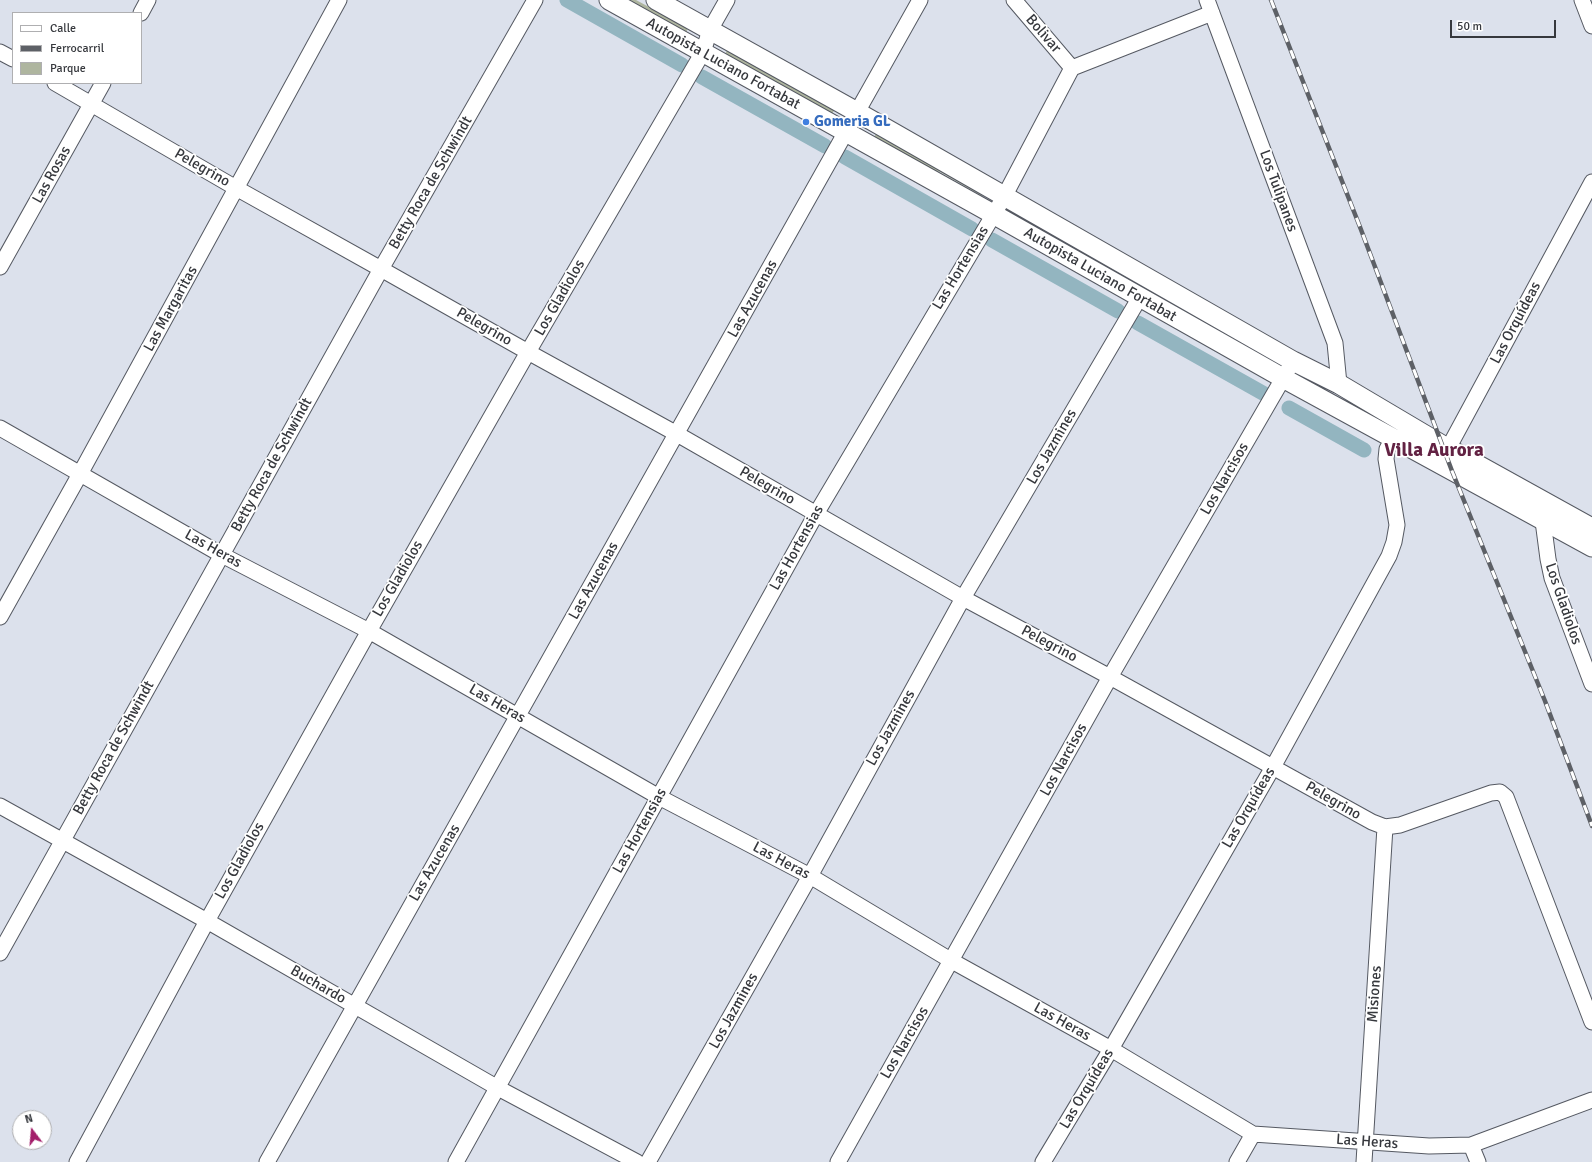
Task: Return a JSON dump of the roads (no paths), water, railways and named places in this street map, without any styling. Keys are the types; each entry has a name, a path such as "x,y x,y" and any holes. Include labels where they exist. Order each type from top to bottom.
{"main road":[{"name":"Autopista Luciano Fortabat","path":"609,0 1283,378 1393,438 1444,456 1592,528"},
{"name":"Autopista Luciano Fortabat","path":"656,0 857,112 1293,361 1339,384 1444,456 1543,521 1592,547"}],"street":[{"path":"142,12 148,0"},
{"name":"Las Margaritas","path":"0,617 80,474 339,0"},
{"name":"Betty Roca de Schwindt","path":"0,953 382,269 535,0"},
{"name":"Los Gladiolos","path":"77,1162 207,921 369,631 528,352 703,52 710,30 727,0"},
{"name":"Las Azucenas","path":"267,1162 920,0"},
{"name":"Bolivar","path":"1014,0 1072,68"},
{"path":"1582,0 1592,26"},
{"path":"1072,68 1210,7"},
{"name":"Los Tulipanes","path":"1210,7 1335,343 1339,384"},
{"path":"0,52 12,58"},
{"name":"Las Hortensias","path":"456,1162 816,514 1004,197 1072,68"},
{"name":"Pelegrino","path":"57,84 236,188 677,434 963,598 1110,677 1372,822 1385,827"},
{"name":"Las Rosas","path":"0,267 5,249 102,84"},
{"name":"Las Orquídeas","path":"1444,456 1592,182"},
{"name":"Los Jazmines","path":"648,1162 810,876 963,598 1140,297"},
{"name":"Los Narcisos","path":"838,1162 1110,677 1293,361"},
{"name":"Las Heras","path":"0,428 222,555 369,631 659,797 810,876 952,961 1111,1049 1253,1134 1365,1143 1429,1146 1471,1145 1592,1100"},
{"name":"Las Orquídeas","path":"1043,1162 1111,1049 1273,767 1389,556 1394,542 1397,525 1386,459 1387,449 1393,438"},
{"name":"Los Gladiolos","path":"1543,521 1552,578 1592,684"},
{"path":"1385,827 1400,825 1491,793 1500,792 1506,797 1592,1022"},
{"name":"Buchardo","path":"0,806 207,921 498,1088 637,1162"},
{"name":"Misiones","path":"1364,1162 1385,827"},
{"path":"1237,1162 1253,1134"},
{"path":"1471,1145 1478,1162"}],"waterway":[{"path":"567,0 682,65"},
{"path":"702,77 825,146"},
{"path":"845,157 972,229"},
{"path":"992,240 1118,311"},
{"path":"1138,323 1268,396"},
{"path":"1289,408 1364,450"}],"railway":[{"path":"1271,0 1360,227 1452,471 1545,701 1592,826"}],"place":[{"name":"Gomeria GL","path":"806,122"}],"district":[{"name":"Villa Aurora","path":"1434,451"}]}
